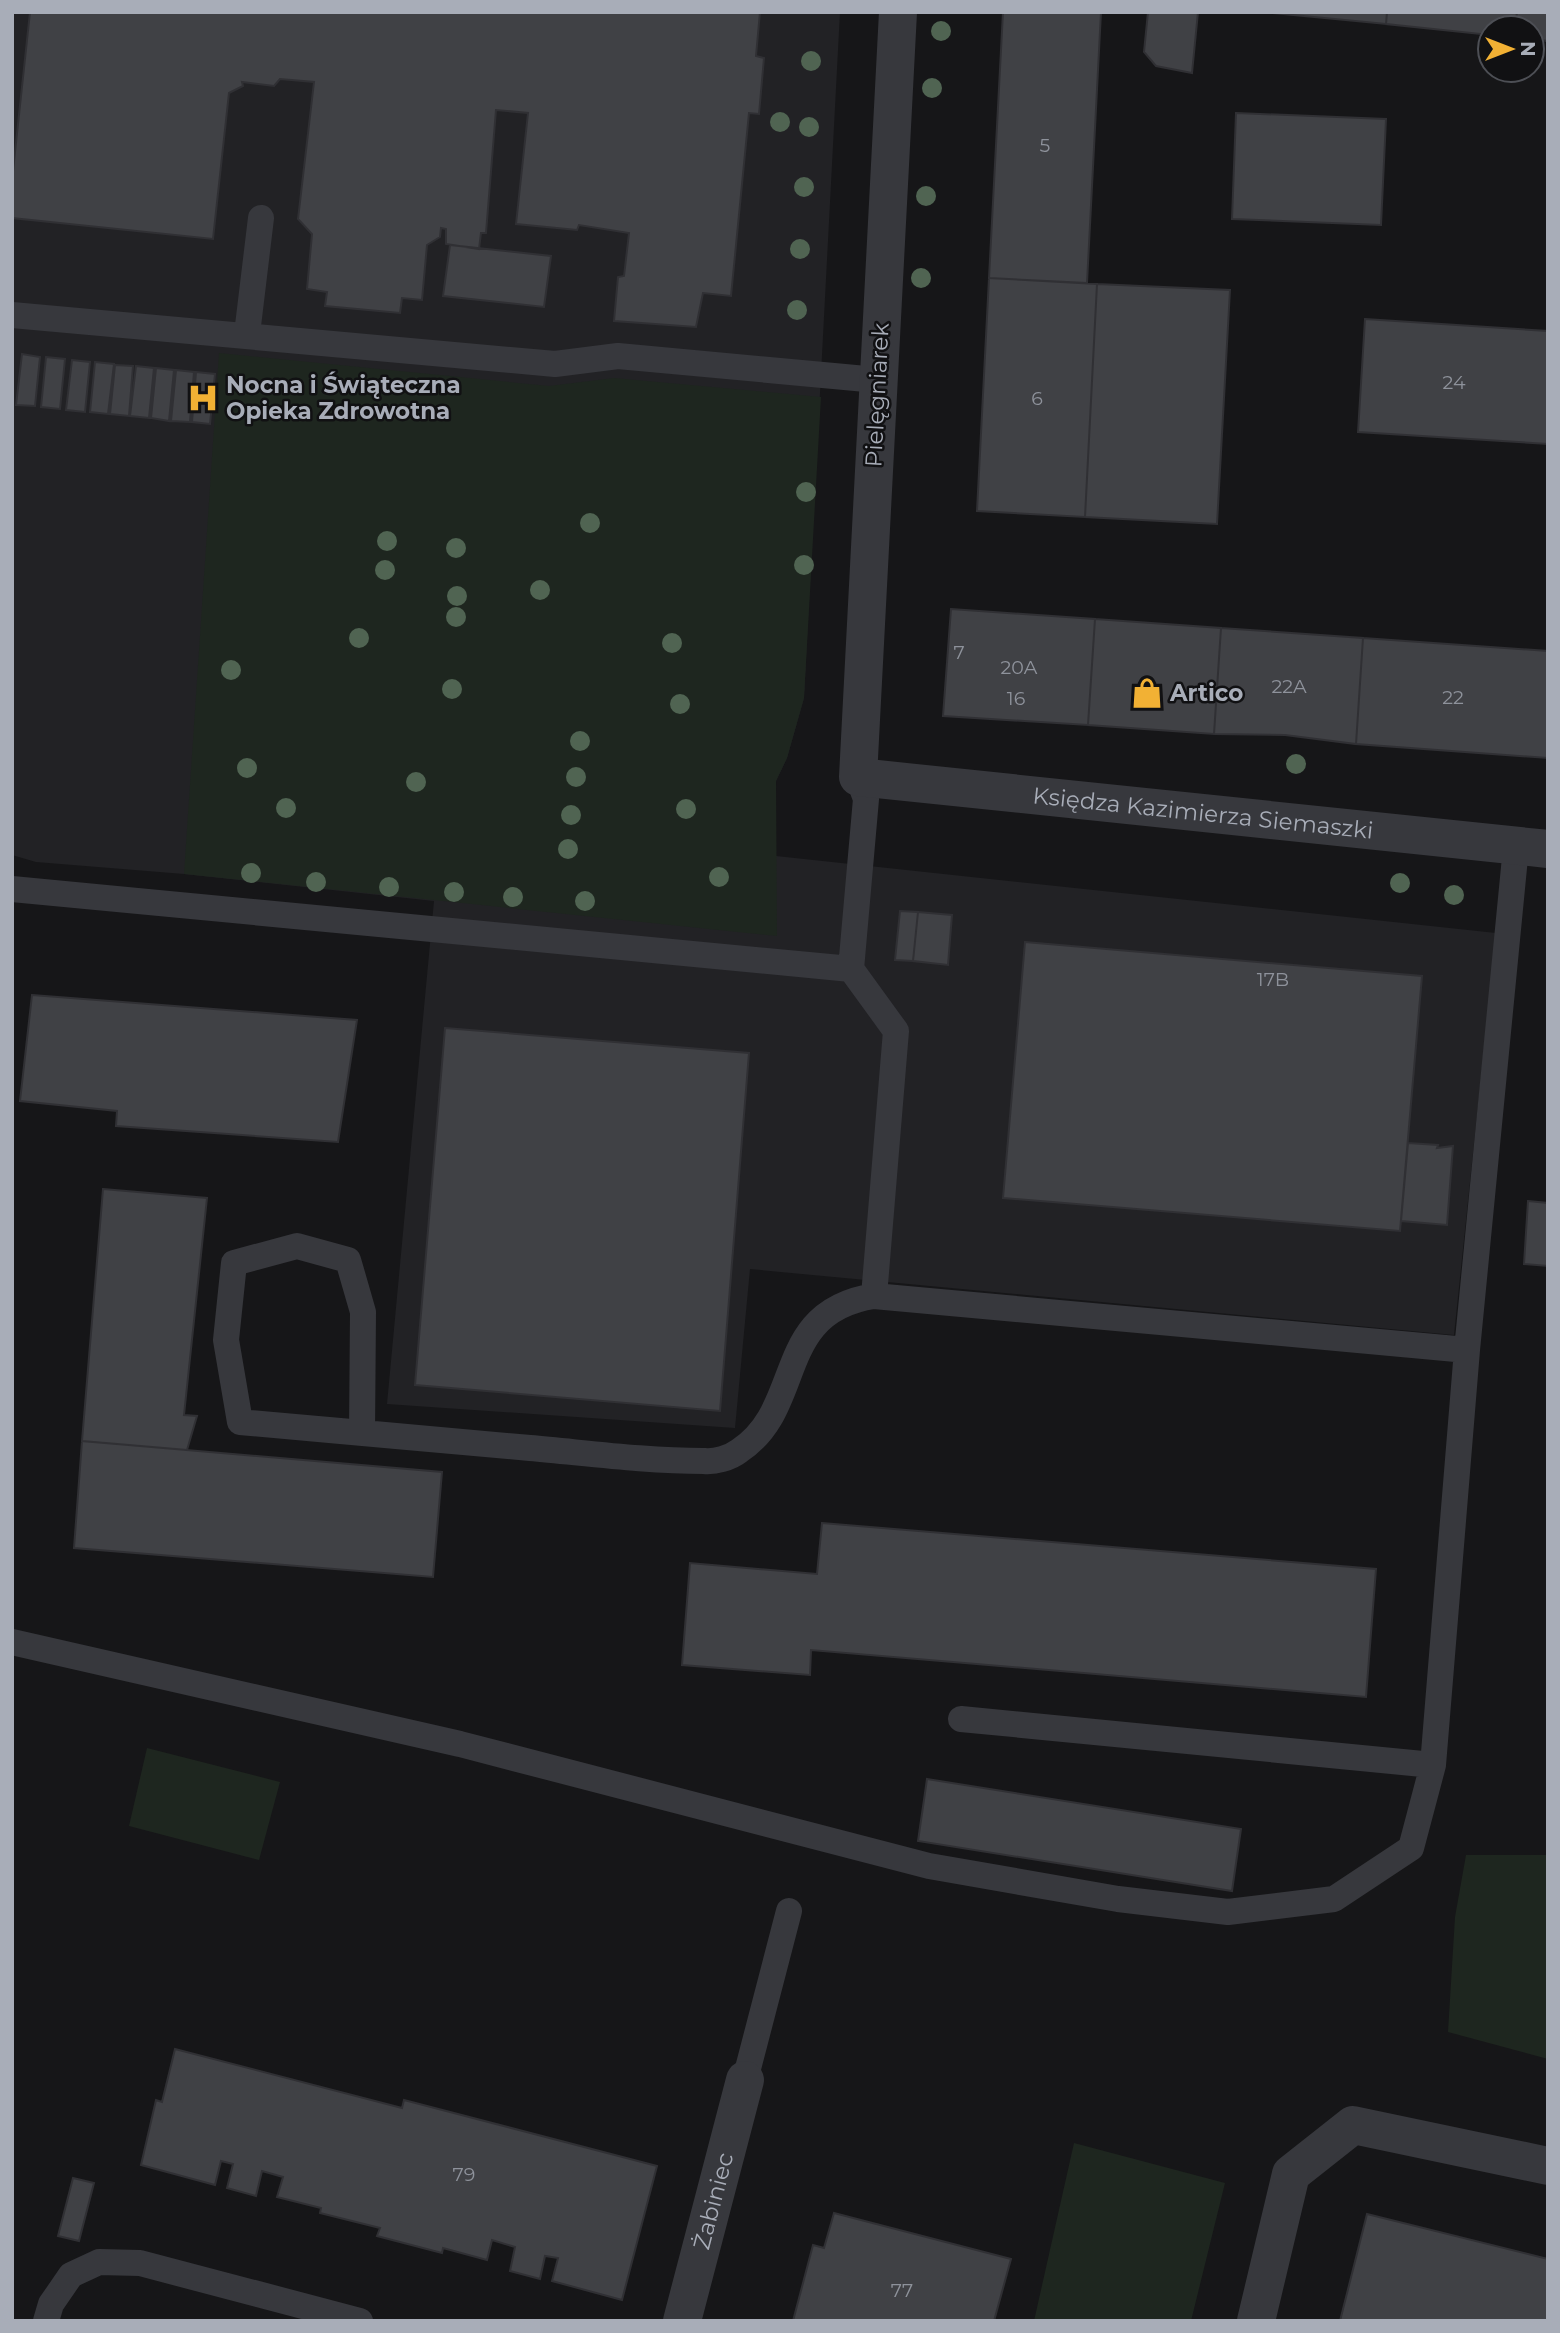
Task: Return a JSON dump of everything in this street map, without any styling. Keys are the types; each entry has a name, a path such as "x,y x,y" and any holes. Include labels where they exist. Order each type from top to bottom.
{"street":[{"name":"Pielęgniarek","path":"858,777 898,12"},
{"name":"Księdza Kazimierza Siemaszki","path":"858,777 1532,848"},
{"name":"Żabiniec","path":"682,2321 745,2080"},
{"path":"1256,2321 1291,2174 1353,2125 1548,2165"}],"lane":[{"path":"247,334 261,218"},
{"path":"12,315 198,334 247,334 555,364 618,356 877,380"},
{"path":"858,777 866,799 851,969 896,1031 874,1296"},
{"path":"12,1642 460,1744 929,1866 1118,1899 1228,1912 1334,1899 1411,1848 1433,1765 1467,1350 1532,848"},
{"path":"12,889 851,969"},
{"path":"362,1433 363,1312 348,1260 298,1246 234,1264 226,1340 240,1422 362,1433 693,1461 727,1458 740,1451 767,1425 777,1406 796,1352 810,1330 842,1305 874,1296 1467,1350"},
{"path":"961,1719 1433,1765"},
{"path":"745,2080 789,1910"},
{"path":"46,2321 51,2304 71,2275 99,2262 140,2263 360,2321"}],"shaded area":[{"path":"12,12 840,12 804,698 787,758 776,781 776,856 1496,933 1454,1335 750,1269 735,1428 387,1404 434,901 184,874 36,862 12,855"},
{"path":"219,353 549,386 614,378 821,397 804,698 787,758 776,781 777,936 184,874"},
{"path":"147,1748 280,1782 259,1860 129,1826"},
{"path":"1466,1855 1548,1855 1548,2059 1448,2032 1455,1917"},
{"path":"1074,2143 1225,2183 1191,2321 1034,2321"}],"building":[{"path":"30,12 760,12 756,56 764,58 759,114 749,113 731,296 703,293 696,327 614,321 618,277 624,276 629,233 579,225 577,230 516,224 528,113 496,110 486,233 481,233 479,249 446,244 446,229 441,228 440,237 427,245 422,300 402,298 400,313 325,306 327,292 307,289 312,234 298,219 314,82 280,79 274,86 242,82 243,86 229,93 213,239 12,218 12,180"},
{"path":"1003,12 1101,12 1087,283 989,278"},
{"path":"1148,12 1198,12 1192,73 1156,66 1144,52"},
{"path":"1261,12 1387,12 1386,24"},
{"path":"1387,12 1517,12 1476,14 1476,34 1386,24"},
{"path":"1548,12 1548,41 1546,14 1517,14"},
{"path":"1236,113 1386,119 1381,225 1232,219"},
{"path":"450,245 551,256 544,307 443,296"},
{"path":"989,278 1097,284 1085,517 977,511"},
{"path":"1097,284 1230,290 1217,524 1085,517"},
{"path":"1365,319 1548,331 1548,444 1358,432"},
{"path":"22,354 40,357 35,406 16,405"},
{"path":"46,357 65,359 60,409 41,407"},
{"path":"72,360 90,362 85,412 66,410"},
{"path":"95,362 114,364 108,414 90,412"},
{"path":"115,365 133,366 129,416 110,414"},
{"path":"136,366 154,368 149,418 130,416"},
{"path":"156,368 174,370 169,421 151,418"},
{"path":"176,370 194,372 190,422 171,421"},
{"name":"Nocna i Świąteczna Opieka Zdrowotna","path":"196,372 215,374 210,424 192,422"},
{"path":"951,609 1095,619 1088,725 943,716"},
{"path":"1095,619 1221,628 1214,734 1088,725"},
{"path":"1221,628 1363,638 1356,744 1285,735 1214,734"},
{"path":"1363,638 1548,651 1548,758 1356,744"},
{"path":"900,911 918,912 913,961 895,960"},
{"path":"918,912 952,915 948,965 913,961"},
{"path":"1025,942 1422,976 1400,1231 1003,1198"},
{"path":"32,995 357,1020 338,1142 116,1126 117,1111 20,1101"},
{"path":"445,1028 749,1053 720,1411 415,1385"},
{"path":"1408,1143 1438,1145 1437,1148 1453,1146 1447,1225 1401,1221"},
{"path":"103,1189 207,1198 184,1415 197,1416 187,1450 82,1441"},
{"path":"1528,1201 1548,1203 1548,1266 1524,1264"},
{"path":"82,1441 442,1472 433,1577 74,1548"},
{"path":"822,1523 1376,1569 1366,1697 811,1650 810,1675 682,1665 690,1563 817,1574"},
{"path":"927,1779 1241,1829 1232,1891 918,1841"},
{"path":"175,2049 402,2108 404,2100 657,2166 622,2300 552,2281 558,2258 545,2256 540,2279 510,2271 515,2247 492,2240 487,2260 443,2248 442,2253 377,2236 380,2228 320,2213 321,2208 277,2197 283,2177 262,2171 256,2196 227,2188 233,2164 221,2161 215,2185 141,2165 156,2100 162,2102"},
{"path":"73,2178 94,2183 79,2241 58,2236"},
{"path":"834,2213 1011,2259 994,2321 793,2321 813,2245 824,2248"},
{"path":"1367,2214 1548,2259 1548,2321 1340,2321"}],"place":[{"name":"Nocna i Świąteczna Opieka Zdrowotna","path":"203,398"},
{"name":"Artico","path":"1147,693"}]}
